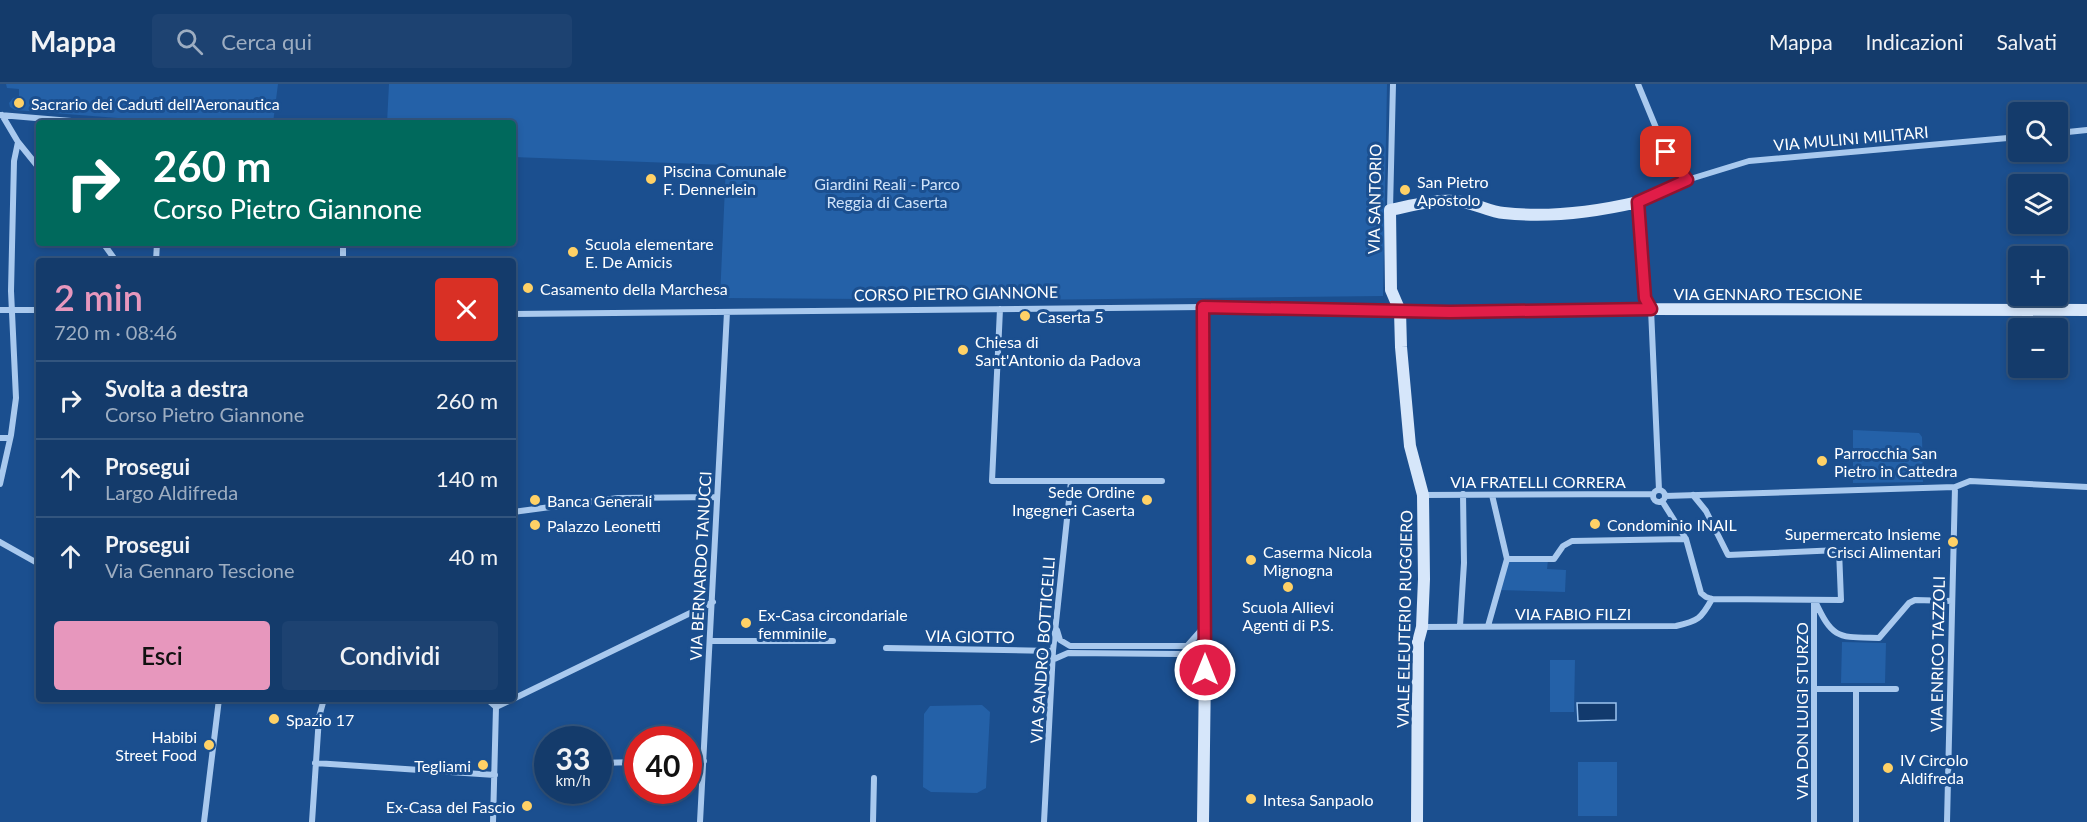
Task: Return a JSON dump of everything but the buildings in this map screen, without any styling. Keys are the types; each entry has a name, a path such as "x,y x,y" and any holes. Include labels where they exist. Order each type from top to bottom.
{"street":[{"name":"VIA SANTORIO","path":"1392,84 1391,290 1400,311"},
{"path":"1638,84 1666,152 1687,180"},
{"path":"1,115 59,120"},
{"path":"1,115 36,164"},
{"path":"2068,132 2087,130"},
{"name":"VIA MULINI MILITARI","path":"1638,202 1687,180 1749,161 2008,138"},
{"path":"0,484 10,438 15,398 12,310 14,161 18,142"},
{"path":"1390,210 1432,201 1464,202 1502,213 1552,214 1607,209 1638,202 1645,298 1651,309 1655,501 1693,495 1954,487 1970,481 2087,487"},
{"path":"1203,307 1205,626 1203,822"},
{"name":"CORSO PIETRO GIANNONE","path":"516,314 1203,307 1400,311"},
{"path":"1000,309 992,481 1162,481"},
{"path":"0,310 36,310"},
{"name":"VIA GENNARO TESCIONE","path":"1400,311 2087,310"},
{"name":"VIALE ELEUTERIO RUGGIERO","path":"1400,311 1410,446 1423,495 1422,627 1418,642 1417,822"},
{"name":"VIA BERNARDO TANUCCI","path":"700,822 727,312"},
{"path":"0,438 10,438"},
{"name":"VIA SANDRO BOTTICELLI","path":"1044,822 1053,651 1071,481"},
{"name":"VIA ENRICO TAZZOLI","path":"1947,822 1954,487"},
{"path":"1656,492 1662,491 1686,539 1701,593 1706,597 1712,599 1841,600 1839,550 1728,555 1706,511 1693,495"},
{"name":"VIA FRATELLI CORRERA","path":"1423,495 1656,492"},
{"path":"1460,626 1464,563 1463,494"},
{"path":"1488,626 1507,559 1492,495"},
{"path":"516,512 618,498 717,497"},
{"path":"1507,559 1554,559 1563,546 1572,541 1686,539"},
{"path":"0,553 1,543 36,562"},
{"name":"VIA FABIO FILZI","path":"1422,627 1676,626 1696,621 1704,614 1712,599"},
{"path":"1814,600 1826,625 1842,637 1879,638 1909,603 1915,600 1952,601"},
{"name":"VIA DON LUIGI STURZO","path":"1814,600 1814,822"},
{"path":"516,698 713,602"},
{"path":"1055,626 1060,640 1070,646 1187,646 1205,626"},
{"path":"710,641 833,641"},
{"name":"VIA GIOTTO","path":"886,648 1053,651"},
{"path":"1053,660 1068,653 1178,654 1187,655 1205,670"},
{"path":"1814,689 1896,689"},
{"path":"1856,689 1856,822"},
{"path":"204,822 219,702"},
{"path":"312,822 319,717 323,702"},
{"path":"490,702 496,707 493,822"},
{"path":"496,707 507,702"},
{"path":"315,763 495,775"},
{"path":"873,822 874,778"}],"green space":[{"path":"6,84 278,84 273,120 143,120 15,110 10,107 9,103 13,98 19,96 19,89 7,88"},
{"name":"Giardini Reali - Parco Reggia di Caserta","path":"389,84 1387,84 1383,296 1005,300 720,298 726,165 516,157 516,120 387,120"},
{"path":"1853,430 1919,433 1922,437 1923,482 1853,483"},
{"path":"1507,559 1548,560 1547,569 1566,570 1565,592 1499,590"},
{"path":"1842,642 1886,643 1885,683 1841,683"},
{"path":"1550,660 1575,660 1574,712 1550,712"},
{"path":"982,705 990,712 986,788 977,793 931,792 923,787 924,714 930,706"},
{"path":"1578,762 1617,762 1617,816 1578,816"}],"shaded area":[{"path":"1577,703 1616,703 1616,720 1578,721"}],"place":[{"name":"Sacrario dei Caduti dell'Aeronautica","path":"19,103"},
{"name":"Piscina Comunale F. Dennerlein","path":"651,179"},
{"name":"San Pietro Apostolo","path":"1405,190"},
{"name":"Scuola elementare E. De Amicis","path":"573,252"},
{"name":"Casamento della Marchesa","path":"528,288"},
{"name":"Caserta 5","path":"1025,316"},
{"name":"Chiesa di Sant'Antonio da Padova","path":"963,350"},
{"name":"Parrocchia San Pietro in Cattedra","path":"1822,461"},
{"name":"Banca Generali","path":"535,500"},
{"name":"Sede Ordine Ingegneri Caserta","path":"1147,500"},
{"name":"Condominio INAIL","path":"1595,524"},
{"name":"Palazzo Leonetti","path":"535,525"},
{"name":"Supermercato Insieme Crisci Alimentari","path":"1953,542"},
{"name":"Caserma Nicola Mignogna","path":"1251,560"},
{"name":"Scuola Allievi Agenti di P.S.","path":"1288,587"},
{"name":"Ex-Casa circondariale femminile","path":"746,623"},
{"name":"Spazio 17","path":"274,719"},
{"name":"Habibi Street Food","path":"209,745"},
{"name":"Tegliami","path":"483,765"},
{"name":"IV Circolo Aldifreda","path":"1888,768"},
{"name":"Intesa Sanpaolo","path":"1251,799"},
{"name":"Ex-Casa del Fascio","path":"527,806"}],"route":[{"path":"1205,670 1203,307 1450,312 1651,309 1645,298 1638,202 1687,180 1666,152"}]}
